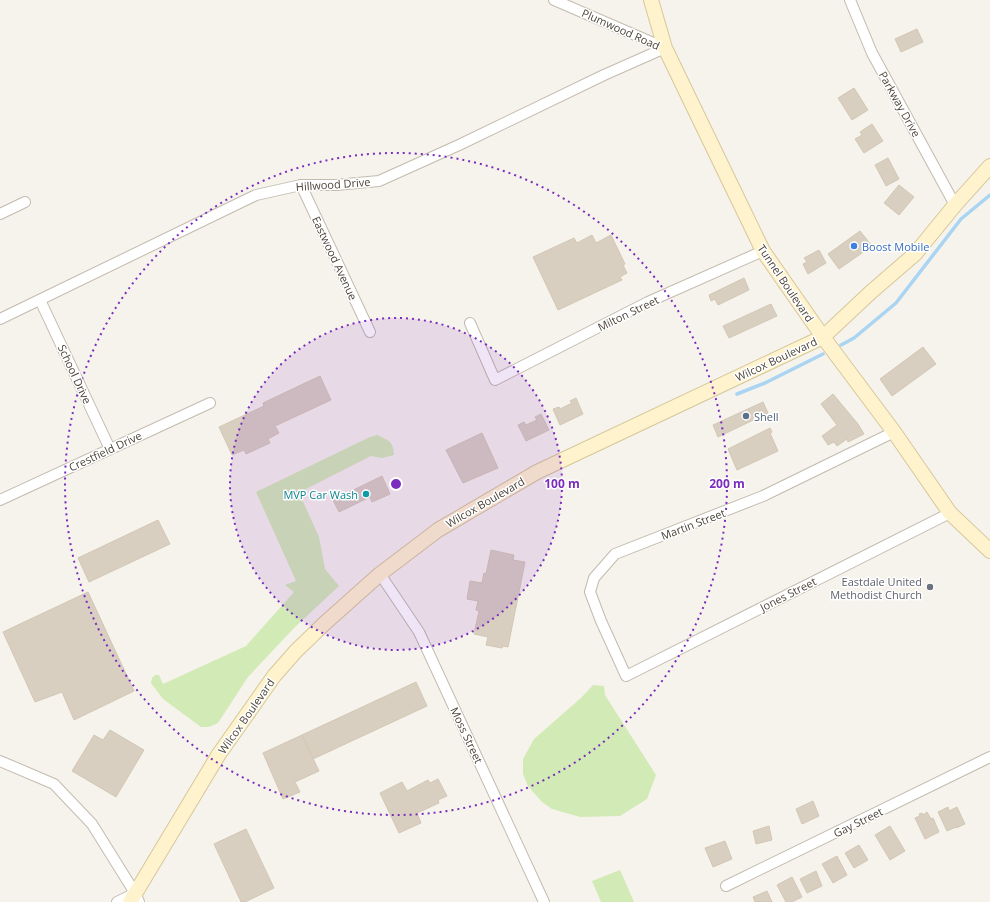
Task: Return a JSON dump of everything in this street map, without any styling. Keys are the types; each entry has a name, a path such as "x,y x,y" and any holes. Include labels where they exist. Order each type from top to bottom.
{"main road":[{"name":"Tunnel Boulevard","path":"651,0 665,48 763,251 822,337 894,432 950,513 990,551"},
{"name":"Wilcox Boulevard","path":"135,899 219,754 274,676 324,623 380,574 438,530 537,472 822,337 916,254 955,205 990,166"}],"street":[{"name":"Plumwood Road","path":"554,0 665,48"},
{"name":"Parkway Drive","path":"850,0 872,53 955,205"},
{"name":"Hillwood Drive","path":"0,319 256,195 301,185 336,185 379,181 459,145 604,75 665,48"},
{"name":"Eastwood Avenue","path":"301,185 370,332"},
{"path":"0,214 25,202"},
{"name":"Milton Street","path":"470,323 495,380 648,302 763,251"},
{"name":"School Drive","path":"40,300 110,448"},
{"name":"Crestfield Drive","path":"0,500 210,403"},
{"name":"Martin Street","path":"626,676 601,622 590,592 594,578 616,554 763,496 894,432"},
{"name":"Jones Street","path":"626,676 950,513"},
{"name":"Moss Street","path":"380,574 419,632 544,902"},
{"name":"Gay Street","path":"726,886 990,757"},
{"path":"0,760 54,784 92,824 135,899 117,902"}],"green space":[{"path":"377,435 390,442 393,446 394,455 382,458 371,456 304,490 300,495 319,537 325,569 339,586 294,628 248,677 218,723 209,727 201,727 163,699 151,683 152,678 155,675 159,675 163,684 246,646 294,592 285,585 296,581 256,492"},
{"path":"593,685 604,686 605,695 656,775 647,799 620,816 580,817 552,809 542,802 528,786 523,774 523,759 534,739 581,698"},
{"path":"620,870 634,902 601,902 592,881"}],"building":[{"path":"917,29 923,42 901,52 895,39"},
{"path":"854,88 868,110 852,120 838,98"},
{"path":"872,124 883,141 864,153 855,139 862,135 860,132"},
{"path":"888,158 899,179 886,186 875,165"},
{"path":"899,185 914,197 899,215 884,203"},
{"path":"860,231 872,246 839,269 828,254"},
{"path":"592,235 596,243 611,235 625,264 623,265 627,273 620,277 622,280 558,310 533,257 574,238 577,243"},
{"path":"819,250 826,263 808,274 803,264 807,262 804,258"},
{"path":"744,278 749,290 718,305 715,299 711,301 709,295"},
{"path":"771,304 777,316 729,338 723,326"},
{"path":"923,347 936,364 892,396 880,379"},
{"path":"320,376 331,400 275,426 279,433 268,439 270,443 246,454 244,450 232,455 219,427 264,406 263,403"},
{"path":"833,394 858,424 864,434 848,442 847,439 837,446 834,442 828,445 822,436 837,425 821,404"},
{"path":"576,398 583,414 560,425 553,409 559,407 560,409 572,403 570,401"},
{"name":"Shell","path":"763,402 768,413 718,437 713,425"},
{"path":"541,414 549,430 526,441 518,425 524,422 526,425 537,420 535,417"},
{"path":"770,428 772,432 770,433 778,451 737,470 728,449"},
{"path":"482,433 498,468 463,483 446,450"},
{"name":"MVP Car Wash","path":"382,476 390,494 372,502 370,497 339,512 333,500"},
{"path":"158,520 170,544 89,582 78,558"},
{"path":"491,550 514,555 513,560 525,562 508,647 503,646 502,648 486,645 488,637 474,634 479,611 476,610 478,601 467,599 470,581 482,583 484,573 486,574"},
{"path":"88,592 134,691 74,720 62,692 35,702 3,632"},
{"path":"416,682 427,706 313,759 302,735"},
{"path":"110,730 144,750 116,797 72,771 94,735 103,740"},
{"path":"302,735 319,771 295,782 300,792 283,799 263,753"},
{"path":"438,779 447,796 438,800 439,803 417,813 421,823 399,833 380,793 402,782 407,791 428,780 430,783"},
{"path":"813,801 819,816 802,824 796,809"},
{"path":"948,807 949,811 957,807 965,824 947,831 938,812"},
{"path":"927,812 931,819 933,818 939,832 925,839 915,818 920,816 919,814 922,813 923,815"},
{"path":"769,826 772,840 756,844 753,831"},
{"path":"890,826 905,851 890,860 875,835"},
{"path":"246,829 274,888 245,902 241,902 214,844"},
{"path":"725,841 732,859 713,867 705,848"},
{"path":"859,845 868,860 854,868 845,853"},
{"path":"837,856 847,875 833,883 822,864"},
{"path":"816,871 822,886 807,893 800,879"},
{"path":"792,877 802,897 792,902 786,902 777,885"},
{"path":"767,891 772,902 755,902 753,897"}],"waterway":[{"path":"841,345 854,338 896,303 961,219 990,195"},
{"path":"737,394 765,383 823,354"}],"place":[{"name":"Boost Mobile","path":"854,246"},
{"name":"Shell","path":"746,416"},
{"name":"MVP Car Wash","path":"366,494"},
{"name":"Eastdale United Methodist Church","path":"930,587"}]}
